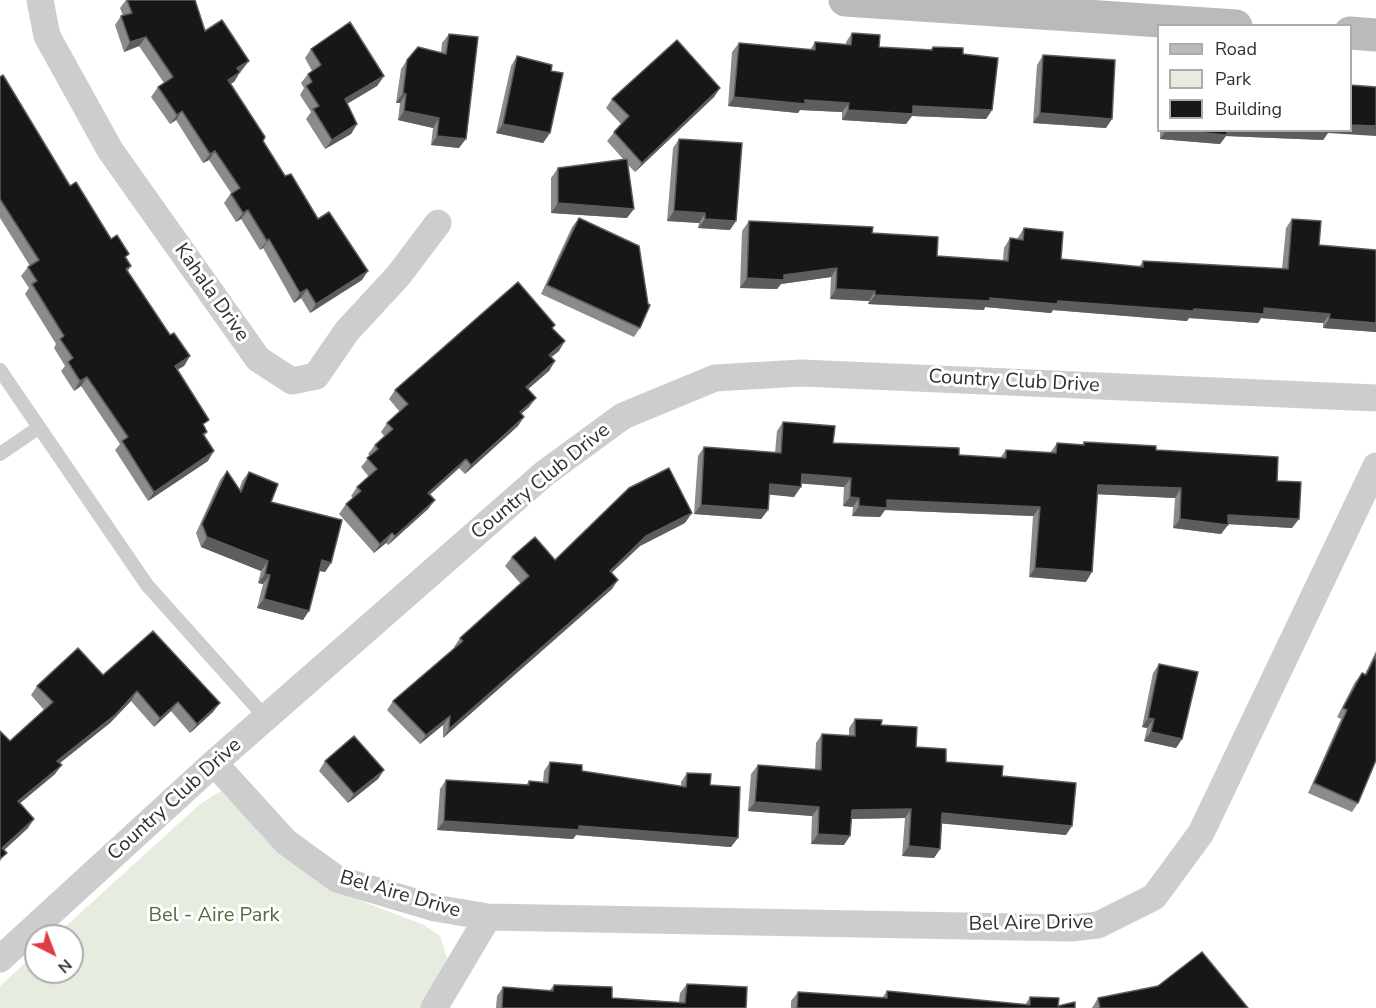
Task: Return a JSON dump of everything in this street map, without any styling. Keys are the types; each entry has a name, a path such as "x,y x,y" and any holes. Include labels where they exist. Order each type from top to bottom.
{"main road":[{"path":"844,0 1207,24"},
{"path":"1352,33 1376,35"}],"street":[{"name":"Kahala Drive","path":"40,0 47,36 110,150 258,360 292,381 316,376 347,331 398,276 438,223"},
{"name":"Country Club Drive","path":"0,959 214,764 545,473 623,416 715,378 801,373 1376,398"},
{"name":"Bel Aire Drive","path":"214,764 286,842 337,879 435,908 488,917 1071,928 1098,926 1154,897 1201,833 1376,466"},
{"name":"Bel Aire Drive","path":"434,1008 488,917"}],"lane":[{"path":"0,370 147,585 266,718"},
{"path":"0,454 38,428"}],"green space":[{"name":"Bel - Aire Park","path":"221,791 279,851 328,886 424,925 440,936 447,958 438,987 423,1008 0,1008 0,986 24,964 24,984 84,984 84,924 68,924 200,804"}],"building":[{"path":"127,0 195,0 205,31 222,20 249,61 237,68 240,72 228,80 265,137 263,141 285,176 291,174 318,219 329,212 368,271 316,304 307,289 300,293 269,239 267,241 248,210 243,213 231,194 240,188 215,151 210,154 182,111 177,115 158,87 173,77 146,37 130,42 121,16 132,13"},
{"path":"350,22 384,76 345,99 357,124 332,140 313,109 319,106 306,86 312,82 308,74 321,65 311,49"},
{"path":"852,33 880,35 879,47 932,50 933,47 963,48 963,54 998,58 992,110 913,106 913,114 848,110 849,103 805,100 805,104 734,97 739,43 815,50 815,42 851,45"},
{"path":"449,34 478,37 466,139 437,136 439,118 404,111 406,94 403,93 407,60 418,47 446,54"},
{"path":"677,40 720,88 642,163 614,132 629,116 612,99"},
{"path":"1043,55 1115,60 1112,119 1040,113"},
{"path":"517,56 552,65 551,71 563,73 550,133 503,124"},
{"path":"3,75 70,186 76,182 111,239 117,235 129,254 125,257 131,266 126,269 170,335 174,333 190,356 175,366 209,420 203,424 207,432 203,434 214,451 154,492 122,441 128,437 87,377 80,381 68,362 73,358 60,339 64,336 32,284 37,281 28,267 39,260 0,199 0,77"},
{"path":"1352,85 1376,87 1376,126 1352,125"},
{"path":"1195,132 1227,132 1227,135"},
{"path":"679,139 742,143 736,221 705,219 705,213 674,211"},
{"path":"627,159 634,209 558,203 558,168"},
{"path":"579,218 639,246 650,305 640,328 547,285"},
{"path":"1292,219 1321,221 1319,245 1376,250 1376,323 1329,319 1330,314 1264,308 1264,314 1058,301 1057,304 990,298 990,301 875,295 875,291 836,289 837,268 784,275 784,280 747,278 749,221 873,227 872,233 938,237 937,256 1008,261 1010,238 1023,240 1024,228 1063,232 1061,259 1143,267 1143,261 1288,269"},
{"path":"518,282 555,325 552,328 565,341 549,355 555,361 526,387 536,398 520,412 524,417 471,465 466,459 428,493 435,500 395,536 392,533 380,544 346,504 361,491 357,487 377,469 367,458 378,449 375,445 393,429 387,423 408,404 395,390"},
{"path":"783,422 835,426 833,443 959,448 959,455 1006,458 1006,450 1056,453 1057,443 1084,445 1084,442 1156,446 1156,450 1278,457 1277,481 1301,482 1299,519 1228,515 1228,525 1180,519 1181,488 1098,485 1092,572 1035,568 1040,507 887,500 887,508 859,506 859,498 850,497 851,478 802,474 801,487 770,484 768,510 701,505 704,447 781,453"},
{"path":"669,468 692,513 646,536 610,571 618,580 449,729 450,716 426,735 393,701 463,641 460,638 529,576 512,557 535,537 555,560 629,488"},
{"path":"227,471 241,492 249,472 278,484 271,502 342,520 331,563 322,560 309,611 264,599 270,575 265,574 268,561 207,537 202,524"},
{"path":"153,631 220,703 197,724 178,702 160,718 137,691 116,714 57,761 62,765 18,801 34,819 2,848 7,853 0,859 0,731 10,741 53,702 37,686 78,648 103,675"},
{"path":"1376,655 1376,760 1358,803 1314,783 1347,710 1343,708 1362,673 1366,675"},
{"path":"1159,664 1198,672 1182,739 1151,732 1154,719 1148,718"},
{"path":"855,719 882,720 881,725 917,727 916,747 946,749 946,762 1003,766 1002,776 1076,783 1072,826 942,813 940,849 909,846 911,809 852,810 850,836 818,834 819,807 755,802 758,765 821,770 822,734 855,736"},
{"path":"354,736 384,770 354,794 325,761"},
{"path":"550,762 582,765 582,771 686,787 687,773 711,774 710,785 740,787 738,838 579,826 579,830 444,821 446,780 529,785 529,781 548,783"},
{"path":"1202,952 1248,1008 1100,1008 1098,998 1158,986"},
{"path":"687,984 747,987 746,1008 502,1008 503,987 553,991 554,985 612,987 612,998 685,1003"},
{"path":"887,991 1030,1005 1030,997 1059,998 1058,1006 1075,1002 1075,1008 797,1008 798,992 887,998"}]}
